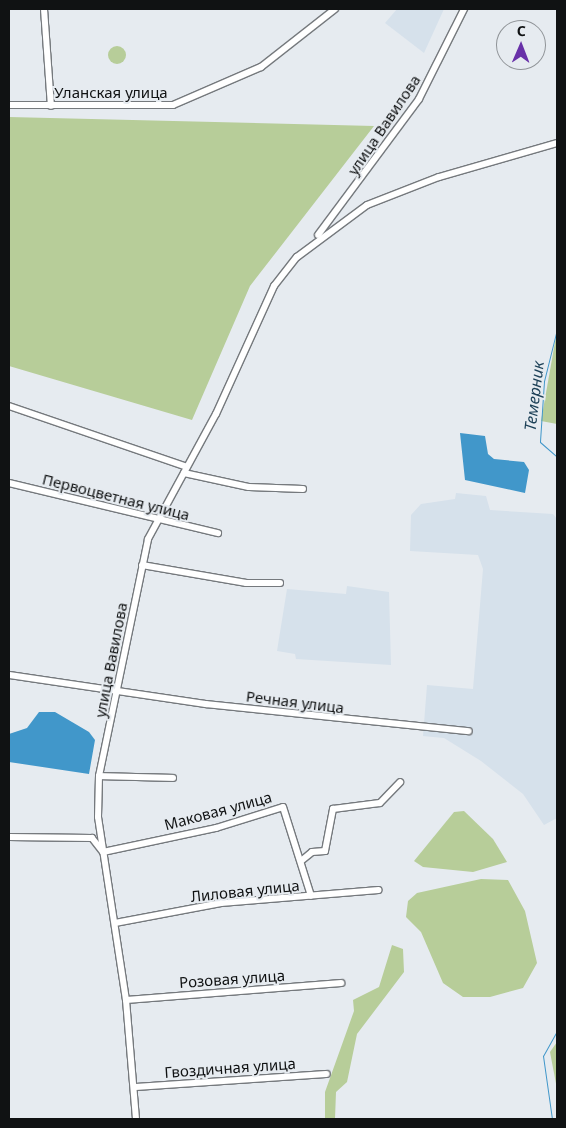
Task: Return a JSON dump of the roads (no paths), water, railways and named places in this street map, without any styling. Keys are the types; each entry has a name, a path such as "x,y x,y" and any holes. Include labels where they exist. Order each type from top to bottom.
{"street":[{"path":"44,9 51,106"},
{"name":"Уланская улица","path":"9,105 174,105 261,66 335,9"},
{"name":"улица Вавилова","path":"136,1119 135,1087 126,1000 103,852 99,776 120,691 142,565 158,521 186,470 274,286 310,246 419,99 464,9"},
{"name":"улица Вавилова","path":"310,246 367,205 439,177 557,142"},
{"path":"9,406 186,470 249,487 303,489"},
{"name":"Первоцветная улица","path":"9,483 158,521 218,533"},
{"path":"142,565 246,583 280,583"},
{"name":"Речная улица","path":"9,675 120,691 469,731"},
{"path":"99,776 173,778"},
{"path":"301,861 312,852 325,851 333,809 380,804 400,782"},
{"name":"Маковая улица","path":"103,852 216,828 283,807 311,896"},
{"path":"9,838 92,838 103,852"},
{"name":"Лиловая улица","path":"115,924 222,903 378,890"},
{"name":"Розовая улица","path":"126,1000 341,983"},
{"name":"Гвоздичная улица","path":"135,1087 327,1074"}],"water":[{"path":"460,433 485,436 488,454 494,459 524,462 529,470 525,493 465,480"},
{"path":"39,712 55,712 89,732 95,740 89,774 9,762 9,734 27,728"}],"waterway":[{"name":"Темерник","path":"557,329 544,381 540,442 557,457"},
{"name":"Темерник","path":"552,1119 543,1056 557,1031"}]}
